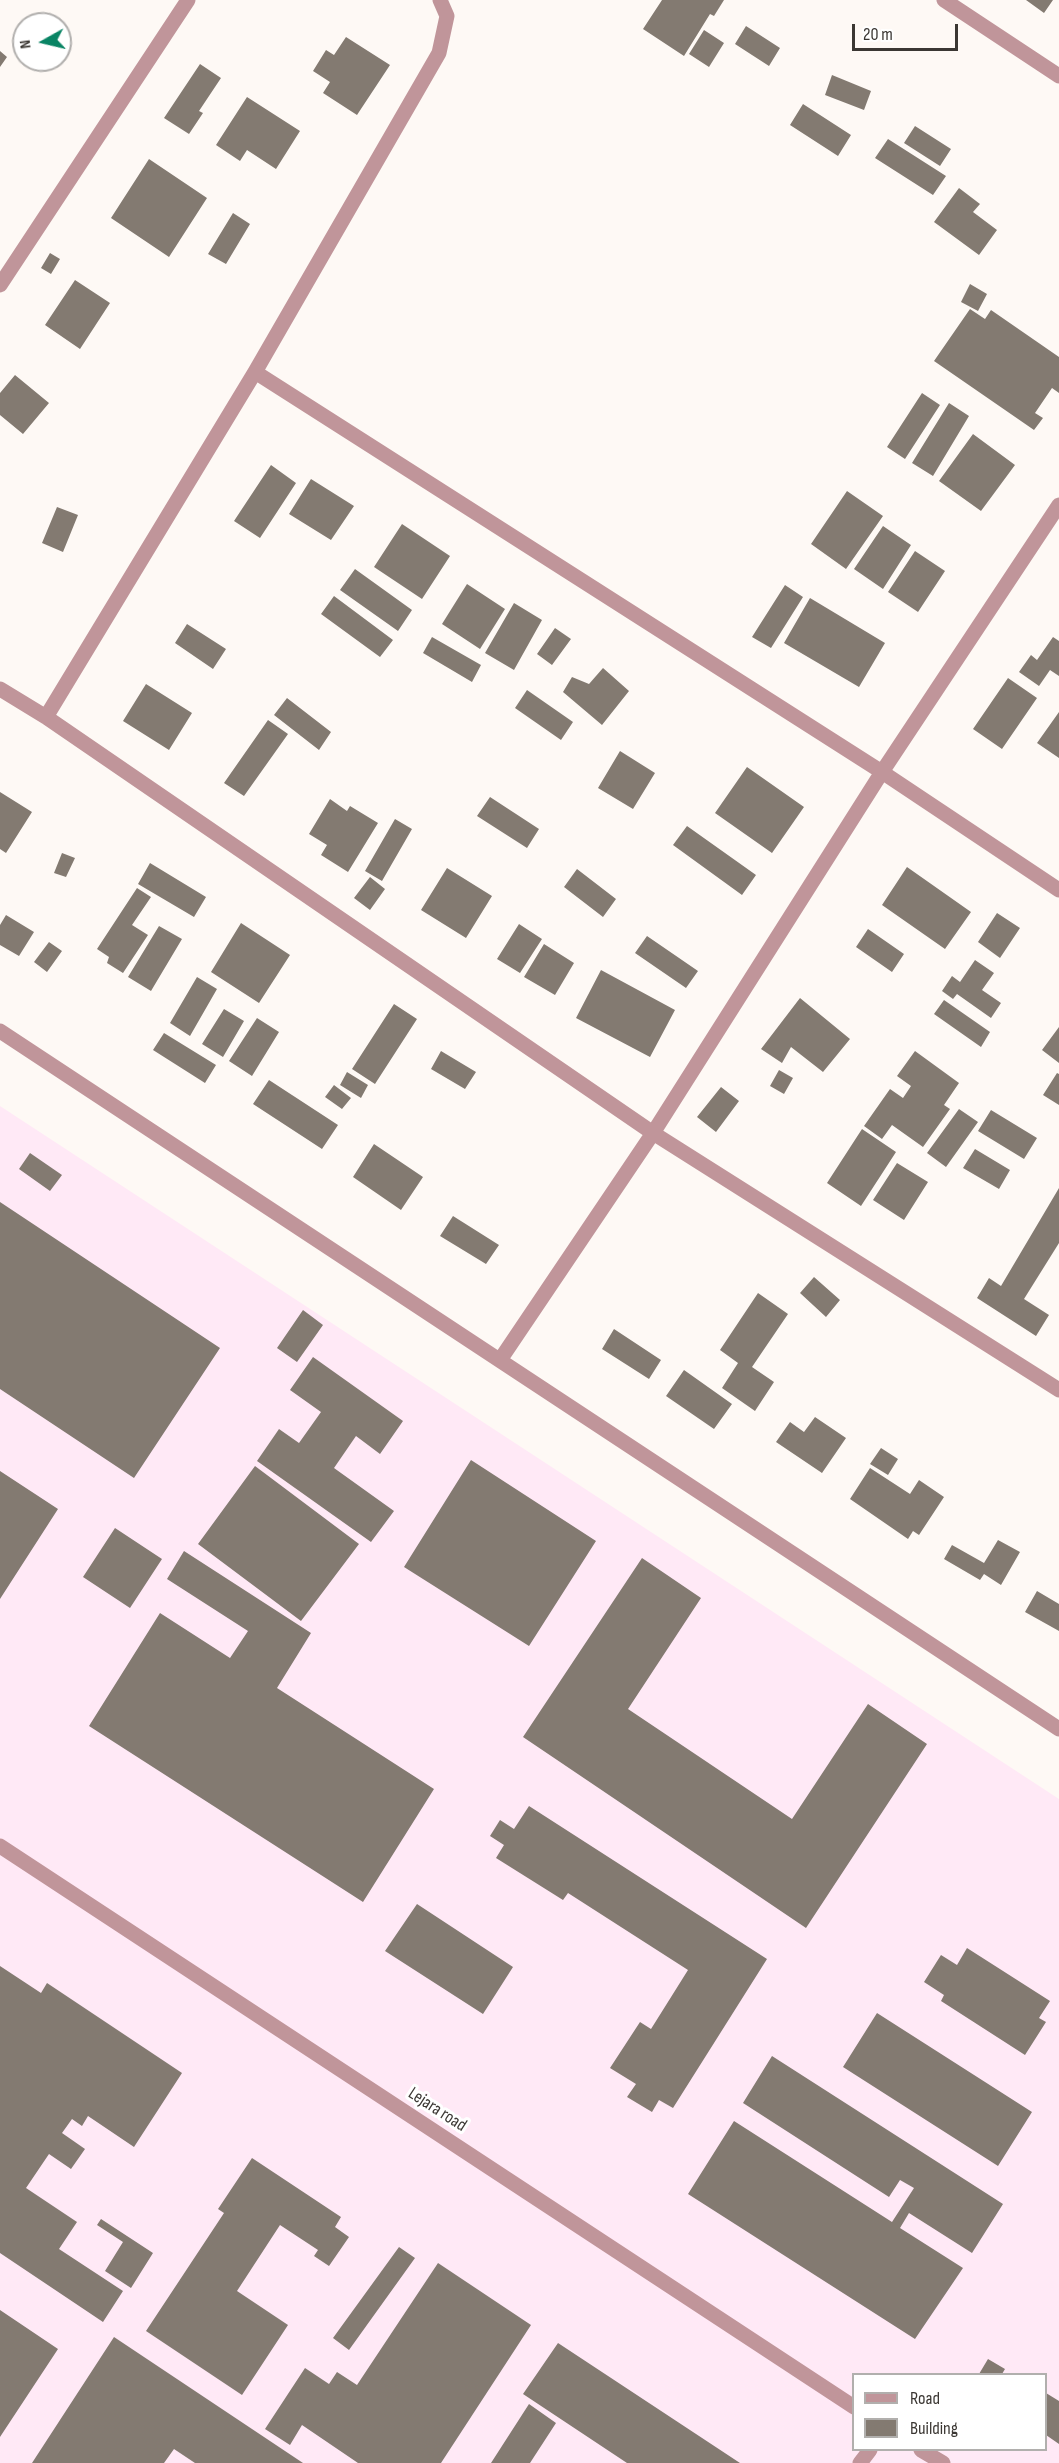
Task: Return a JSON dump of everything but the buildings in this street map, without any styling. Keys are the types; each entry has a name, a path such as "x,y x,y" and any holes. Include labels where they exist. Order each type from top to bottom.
{"street":[{"path":"0,285 188,0"},
{"path":"46,717 255,372 439,53 447,16 440,0"},
{"path":"944,0 1059,76"},
{"path":"255,372 882,772 1059,890"},
{"path":"500,1360 653,1133 882,772 1059,505"},
{"path":"0,689 46,717 653,1133 1059,1390"},
{"path":"0,1031 1059,1729"},
{"name":"Lejara road","path":"0,1846 852,2407"},
{"path":"923,2451 943,2463"}],"shaded area":[{"path":"0,1106 1059,1799 1059,2463 0,2463"}]}
